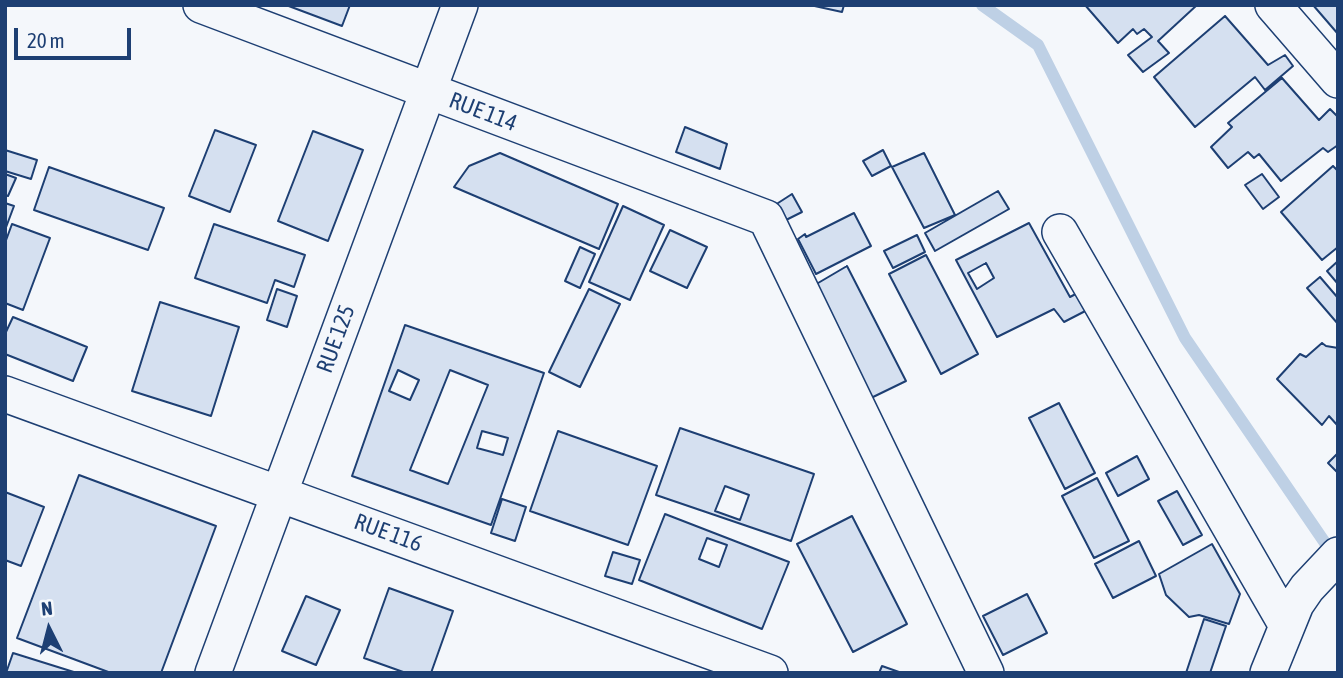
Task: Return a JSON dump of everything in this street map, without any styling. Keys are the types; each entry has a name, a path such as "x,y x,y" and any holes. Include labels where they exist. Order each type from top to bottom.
{"street":[{"name":"RUE 114","path":"201,5 766,218 986,673"},
{"name":"RUE 125","path":"213,673 460,5"},
{"path":"1273,5 1338,80"},
{"path":"1060,232 1286,624"},
{"name":"RUE 116","path":"5,394 770,673"},
{"path":"1268,673 1286,624 1307,588 1338,555"}],"building":[{"path":"286,5 350,5 342,26"},
{"path":"810,5 844,5 842,12"},
{"path":"1085,5 1197,5 1158,41 1169,53 1143,72 1128,55 1152,37 1144,29 1137,34 1133,29 1118,43"},
{"path":"1313,5 1338,5 1338,34"},
{"path":"1225,16 1268,65 1285,55 1293,66 1265,90 1255,77 1195,127 1154,77"},
{"path":"1282,78 1319,120 1330,109 1338,117 1338,145 1328,152 1323,148 1281,181 1259,154 1254,158 1248,152 1228,168 1211,147 1232,127 1228,123"},
{"path":"685,127 727,144 720,169 676,152"},
{"path":"215,130 256,145 230,212 189,196"},
{"path":"313,131 363,150 328,241 278,221"},
{"path":"5,150 37,160 31,179 5,171"},
{"path":"883,150 891,166 872,176 863,161"},
{"path":"500,153 618,204 599,249 454,187 469,166"},
{"path":"924,153 955,215 924,228 892,167"},
{"path":"1333,166 1338,171 1338,247 1322,260 1281,212"},
{"path":"49,167 164,208 148,250 34,210"},
{"path":"5,174 16,178 8,196 5,195"},
{"path":"1262,174 1279,197 1263,209 1245,185"},
{"path":"998,191 1009,209 935,251 925,233"},
{"path":"792,194 802,212 784,221 775,205"},
{"path":"5,203 14,206 5,230"},
{"path":"623,206 664,225 630,300 589,282"},
{"path":"854,213 871,246 816,274 798,239"},
{"path":"1029,223 1070,297 1085,289 1095,306 1064,322 1054,309 997,337 956,260","holes":["986,263 994,278 977,289 968,273"]},
{"path":"12,224 50,238 23,310 5,303 5,243"},
{"path":"214,224 305,255 294,287 275,280 267,303 195,278"},
{"path":"670,230 707,247 687,288 650,271"},
{"path":"917,235 925,252 893,268 884,251"},
{"path":"580,247 595,254 580,288 565,281"},
{"path":"926,255 978,354 941,374 889,274"},
{"path":"1338,261 1338,284 1327,271"},
{"path":"847,266 906,381 871,398 813,286"},
{"path":"1320,277 1338,298 1338,324 1307,288"},
{"path":"277,289 297,296 287,327 267,320"},
{"path":"589,289 620,304 580,387 549,372"},
{"path":"160,302 239,327 211,416 132,391"},
{"path":"13,317 87,347 73,381 5,354 5,334"},
{"path":"405,325 544,373 491,525 352,476","holes":["398,370 419,380 410,400 389,391","450,370 488,385 448,484 410,470","482,431 508,438 503,455 477,448"]},
{"path":"1322,343 1338,348 1338,426 1329,416 1322,425 1277,379 1300,354 1306,357"},
{"path":"1059,403 1095,473 1065,489 1029,418"},
{"path":"680,428 814,474 791,541 656,495","holes":["725,486 749,495 740,520 715,511"]},
{"path":"558,431 657,466 628,545 530,511"},
{"path":"1338,453 1338,473 1328,463"},
{"path":"1137,456 1149,479 1118,496 1106,473"},
{"path":"79,475 216,526 161,673 111,673 17,638"},
{"path":"1097,478 1129,541 1094,558 1062,496"},
{"path":"1177,491 1202,535 1183,545 1158,501"},
{"path":"5,492 44,507 21,566 5,560"},
{"path":"502,499 526,507 515,541 491,533"},
{"path":"665,514 789,562 762,629 639,580","holes":["707,538 727,545 719,567 699,559"]},
{"path":"852,516 907,624 853,652 797,544"},
{"path":"1139,541 1156,576 1113,598 1095,564"},
{"path":"1212,544 1240,594 1229,624 1199,615 1189,617 1166,595 1159,574"},
{"path":"613,552 640,560 632,584 605,576"},
{"path":"389,588 453,611 431,673 406,673 364,658"},
{"path":"1027,594 1047,633 1003,655 983,616"},
{"path":"306,596 340,610 316,665 282,651"},
{"path":"1204,619 1226,626 1210,673 1186,673"},
{"path":"13,653 77,673 6,673"},
{"path":"882,666 899,672 899,673 879,673"}],"waterway":[{"path":"982,5 1038,45 1185,338 1334,556"}]}
